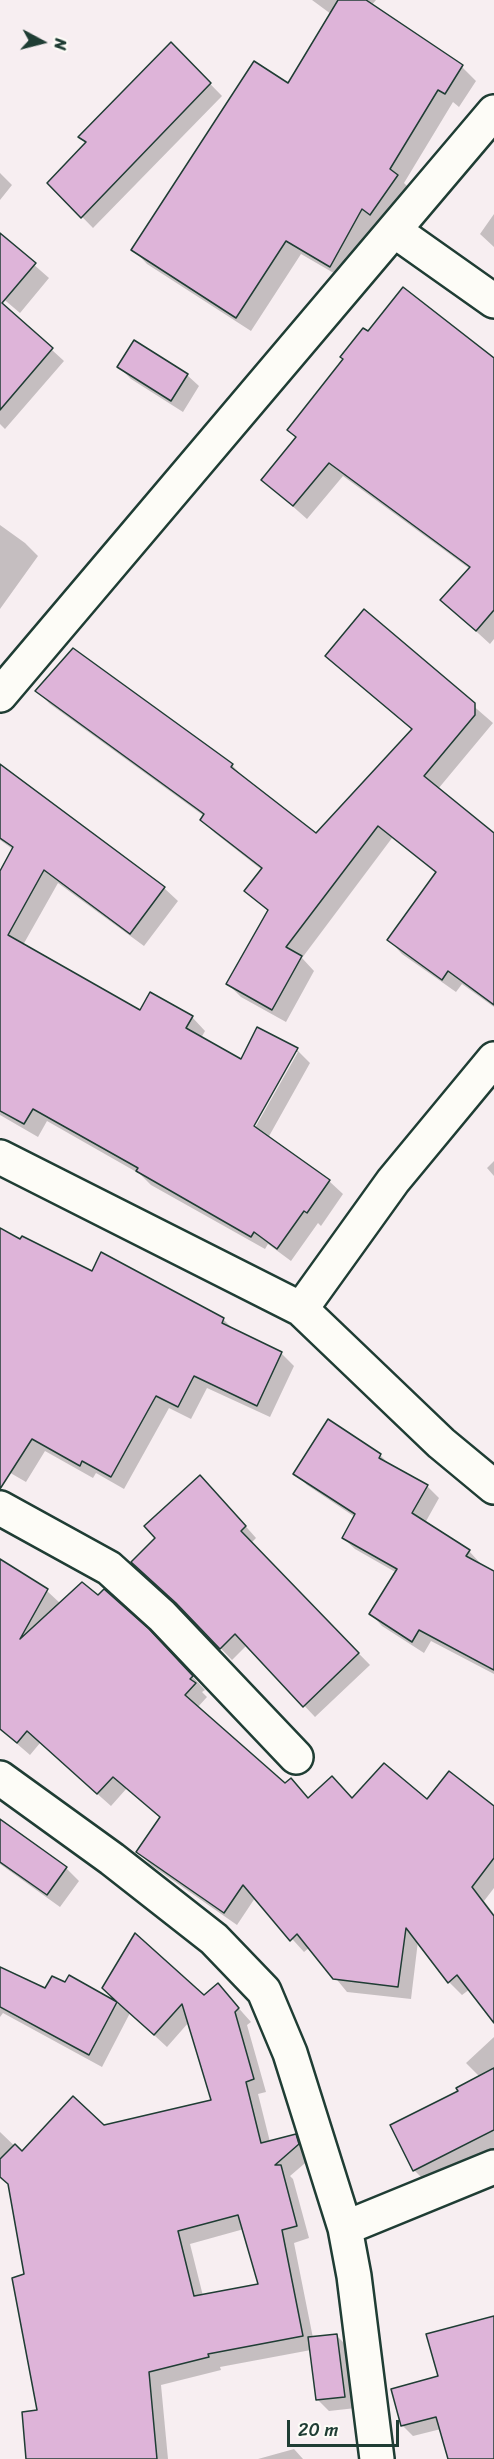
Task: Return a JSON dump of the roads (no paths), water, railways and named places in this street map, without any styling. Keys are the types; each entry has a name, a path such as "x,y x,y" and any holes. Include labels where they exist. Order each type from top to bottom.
{"street":[{"path":"0,696 494,112"},
{"path":"394,231 494,301"},
{"path":"301,1309 393,1181 494,1059"},
{"path":"0,1157 301,1309 441,1443 494,1487"},
{"path":"0,1508 109,1568 162,1616 296,1757"},
{"path":"0,1778 112,1858 214,1939 264,1991 290,2053 345,2228 354,2276 377,2459"},
{"path":"345,2228 494,2167"}]}
